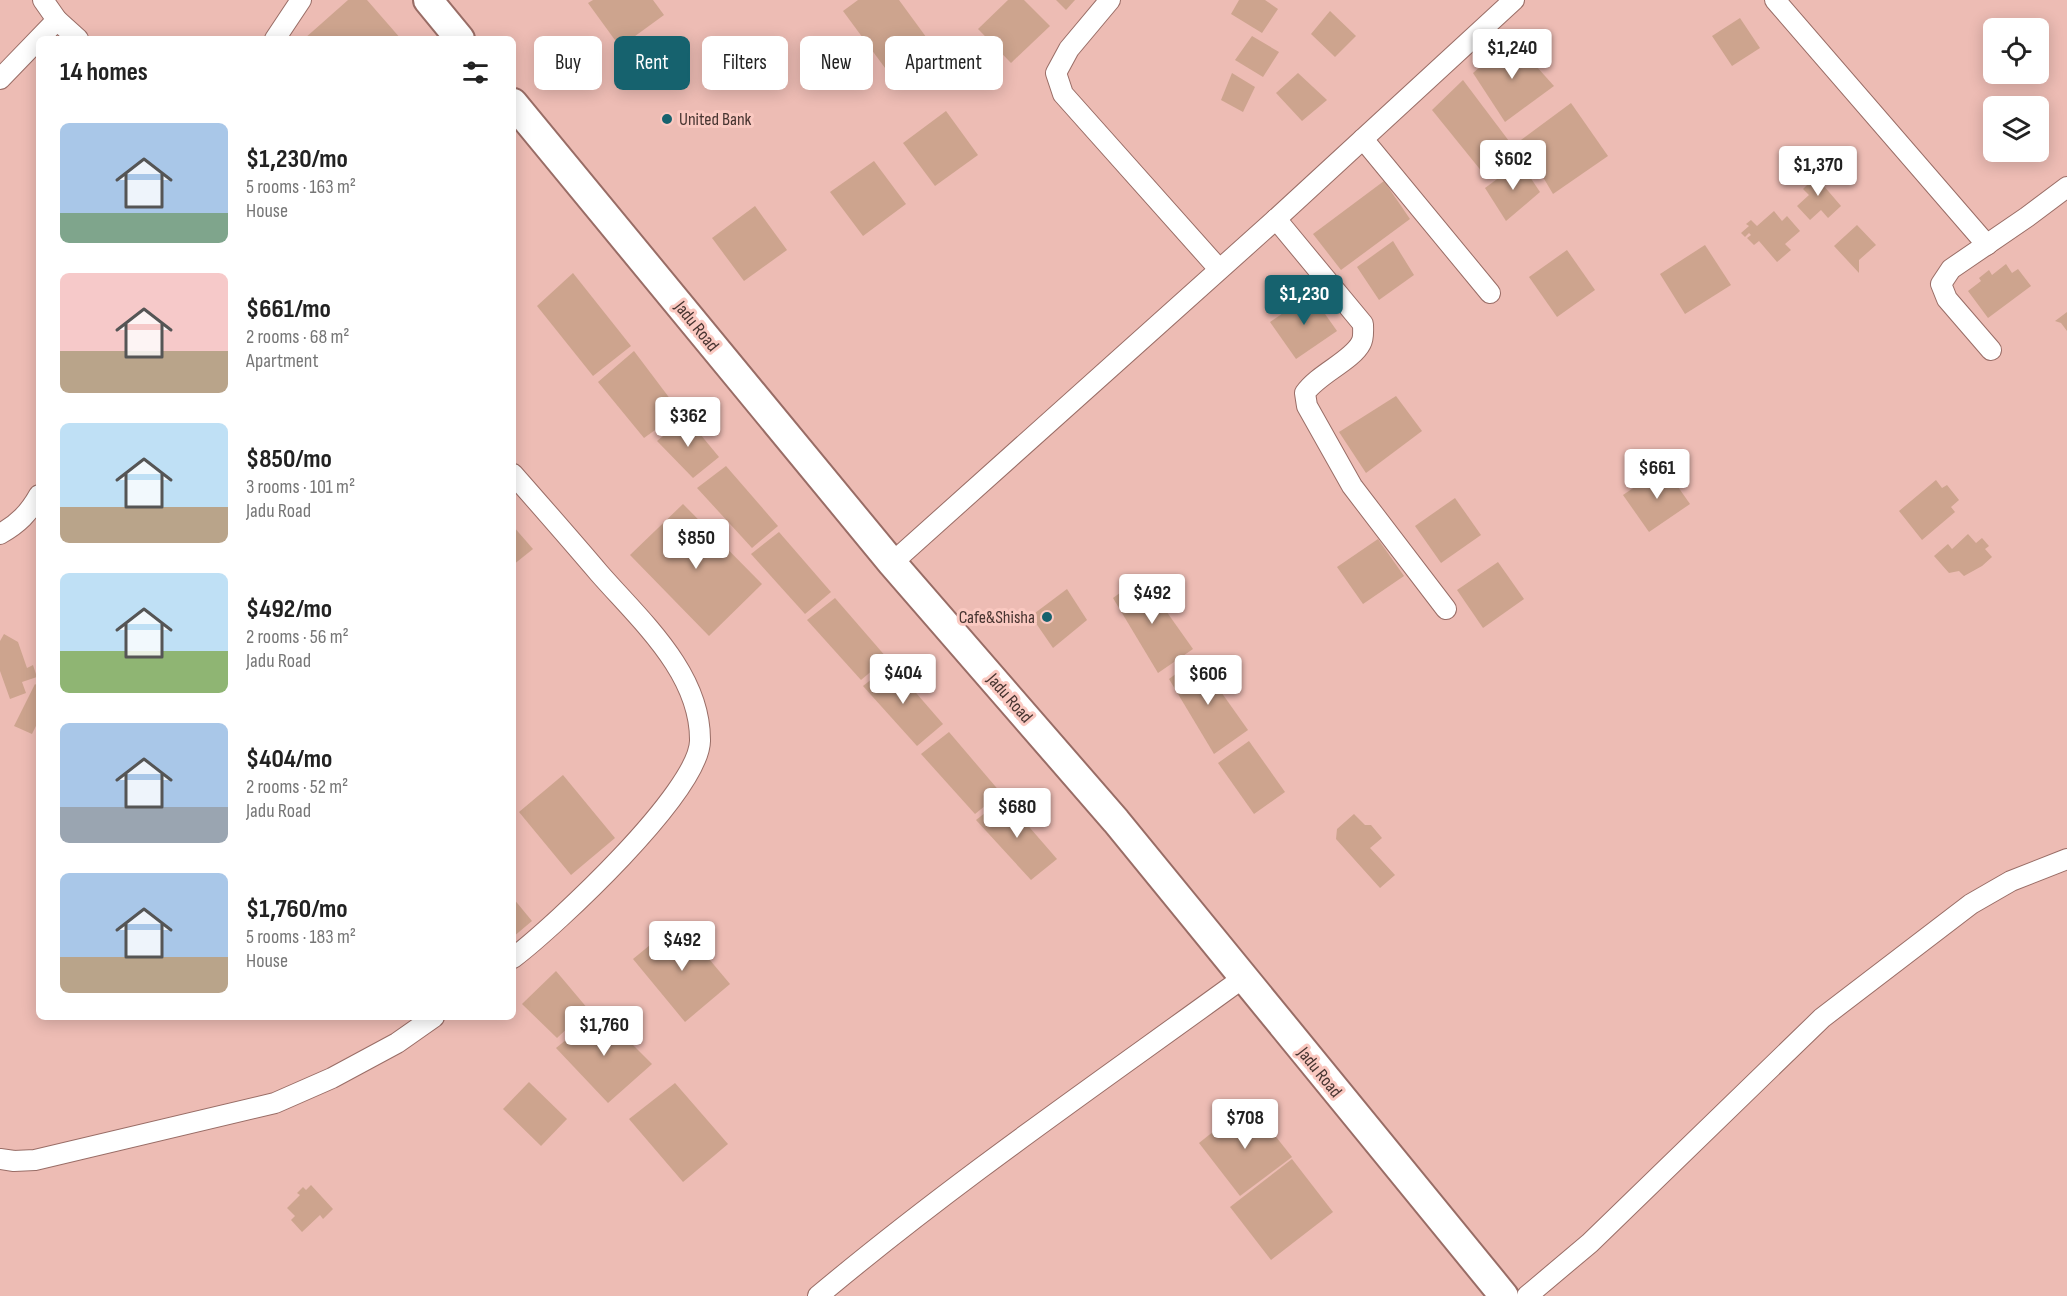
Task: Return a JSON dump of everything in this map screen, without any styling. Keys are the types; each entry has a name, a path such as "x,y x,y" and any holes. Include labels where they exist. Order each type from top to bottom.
{"highway":[{"path":"428,0 458,36"},
{"name":"Jadu Road","path":"516,107 892,563 1116,821 1504,1296"}],"street":[{"path":"43,0 57,20 75,36"},
{"path":"276,36 301,0"},
{"path":"1110,0 1069,49 1056,73 1063,94 1219,269"},
{"path":"892,563 1276,219 1514,0"},
{"path":"1775,0 1987,245"},
{"path":"42,36 57,20"},
{"path":"0,79 36,42"},
{"path":"1363,139 1490,293"},
{"path":"1991,350 1947,299 1941,284 1951,269 2067,187"},
{"path":"1276,219 1363,324 1362,342 1354,352 1311,383 1305,393 1307,406 1352,486 1446,609"},
{"path":"516,477 665,649 686,684 693,703 700,744 685,782 651,825 567,910 516,955"},
{"path":"0,534 16,525 36,500"},
{"path":"1527,1296 1590,1243 1822,1018 1971,904 2011,881 2067,859"},
{"path":"818,1296 868,1254 962,1182 1243,978"},
{"path":"0,1159 35,1160 275,1103 332,1078 397,1043 430,1020"}],"building":[{"path":"348,0 367,0 398,36 307,36"},
{"path":"593,0 653,0 664,15 635,36 614,36 614,39 588,3"},
{"path":"858,0 899,0 925,36 885,36 885,68 873,52 873,36 861,36 843,11"},
{"path":"1008,0 1024,0 1050,26 1011,63 1003,55 1003,36 985,36 978,29"},
{"path":"1056,0 1075,0 1066,10"},
{"path":"1239,0 1265,0 1278,9 1262,33 1231,14"},
{"path":"1330,11 1356,36 1335,57 1311,34"},
{"path":"1740,18 1760,48 1732,66 1712,36"},
{"path":"1252,36 1279,52 1263,77 1235,60"},
{"path":"1512,39 1554,86 1505,122 1473,73"},
{"path":"1232,73 1255,87 1243,112 1221,100"},
{"path":"1298,73 1327,100 1302,121 1276,93"},
{"path":"1463,80 1518,153 1487,178 1432,110"},
{"path":"1571,103 1608,156 1553,194 1521,140"},
{"path":"946,111 978,155 935,186 903,143"},
{"path":"874,161 906,204 863,236 830,192"},
{"path":"1520,162 1540,192 1506,221 1485,188"},
{"path":"1811,171 1816,177 1822,172 1829,180 1823,185 1841,206 1828,218 1821,210 1810,220 1797,206 1809,195 1803,189 1808,184 1803,178"},
{"path":"1384,181 1410,219 1341,270 1313,234"},
{"path":"755,206 787,250 744,281 712,238"},
{"path":"1774,211 1782,221 1787,216 1800,231 1785,244 1791,250 1777,262 1759,241 1754,245 1747,238 1751,235 1749,233 1745,237 1741,233 1749,226 1746,224 1751,220 1757,226"},
{"path":"1857,225 1876,245 1859,260 1859,273 1834,246"},
{"path":"1393,241 1414,275 1379,300 1357,267"},
{"path":"1705,245 1731,285 1685,314 1660,274"},
{"path":"1567,250 1595,290 1557,317 1529,277"},
{"path":"2006,264 2012,273 2018,269 2031,286 1988,318 1968,291 1981,281 1979,278 1989,270 1992,275"},
{"path":"573,273 631,346 593,376 537,306"},
{"path":"1311,294 1337,331 1296,359 1270,322"},
{"path":"2067,312 2067,331 2061,323 2055,321"},
{"path":"634,351 680,412 644,438 598,382"},
{"path":"1396,396 1422,431 1366,473 1339,432"},
{"path":"686,417 719,457 693,478 657,441"},
{"path":"726,466 778,526 752,548 697,488"},
{"path":"1664,467 1690,504 1649,532 1623,495"},
{"path":"1936,480 1942,488 1947,485 1959,500 1951,507 1955,512 1922,540 1899,511"},
{"path":"1455,498 1481,535 1441,563 1415,526"},
{"path":"683,504 762,584 709,636 630,555"},
{"path":"516,529 533,549 516,563"},
{"path":"779,532 831,592 805,614 751,554"},
{"path":"1968,534 1976,543 1982,538 1989,546 1985,549 1992,557 1982,566 1964,576 1959,571 1949,573 1934,556 1948,544 1952,549"},
{"path":"1378,539 1404,576 1363,604 1337,567"},
{"path":"1498,562 1524,599 1483,628 1457,590"},
{"path":"1142,577 1193,649 1158,673 1113,598"},
{"path":"1067,589 1087,620 1053,648 1031,616"},
{"path":"835,598 887,658 861,680 807,620"},
{"path":"4,634 18,642 27,668 33,665 36,674 36,677 22,682 26,693 10,699 0,671 0,641"},
{"path":"1197,658 1248,730 1214,754 1169,679"},
{"path":"891,664 943,724 917,746 863,686"},
{"path":"35,684 36,726 32,734 14,726"},
{"path":"949,732 1001,793 975,814 921,754"},
{"path":"1249,741 1285,792 1254,814 1218,763"},
{"path":"563,775 615,838 571,875 519,812"},
{"path":"1004,798 1057,859 1031,880 976,820"},
{"path":"1354,814 1365,825 1371,825 1382,838 1370,848 1395,875 1380,888 1336,839 1337,829"},
{"path":"516,902 532,921 516,934"},
{"path":"678,922 730,984 685,1022 633,959"},
{"path":"556,971 588,1009 557,1038 522,1004"},
{"path":"600,1012 652,1064 608,1103 556,1048"},
{"path":"529,1082 567,1119 541,1146 503,1109"},
{"path":"675,1083 728,1144 683,1182 629,1119"},
{"path":"1249,1103 1292,1157 1240,1196 1199,1143"},
{"path":"1292,1159 1333,1212 1271,1260 1230,1207"},
{"path":"311,1185 333,1209 323,1219 320,1215 302,1232 291,1220 295,1216 287,1208 300,1195 297,1193 303,1187 306,1190"}],"place":[{"name":"United Bank","path":"667,119"},
{"name":"Cafe&Shisha","path":"1047,617"}]}
